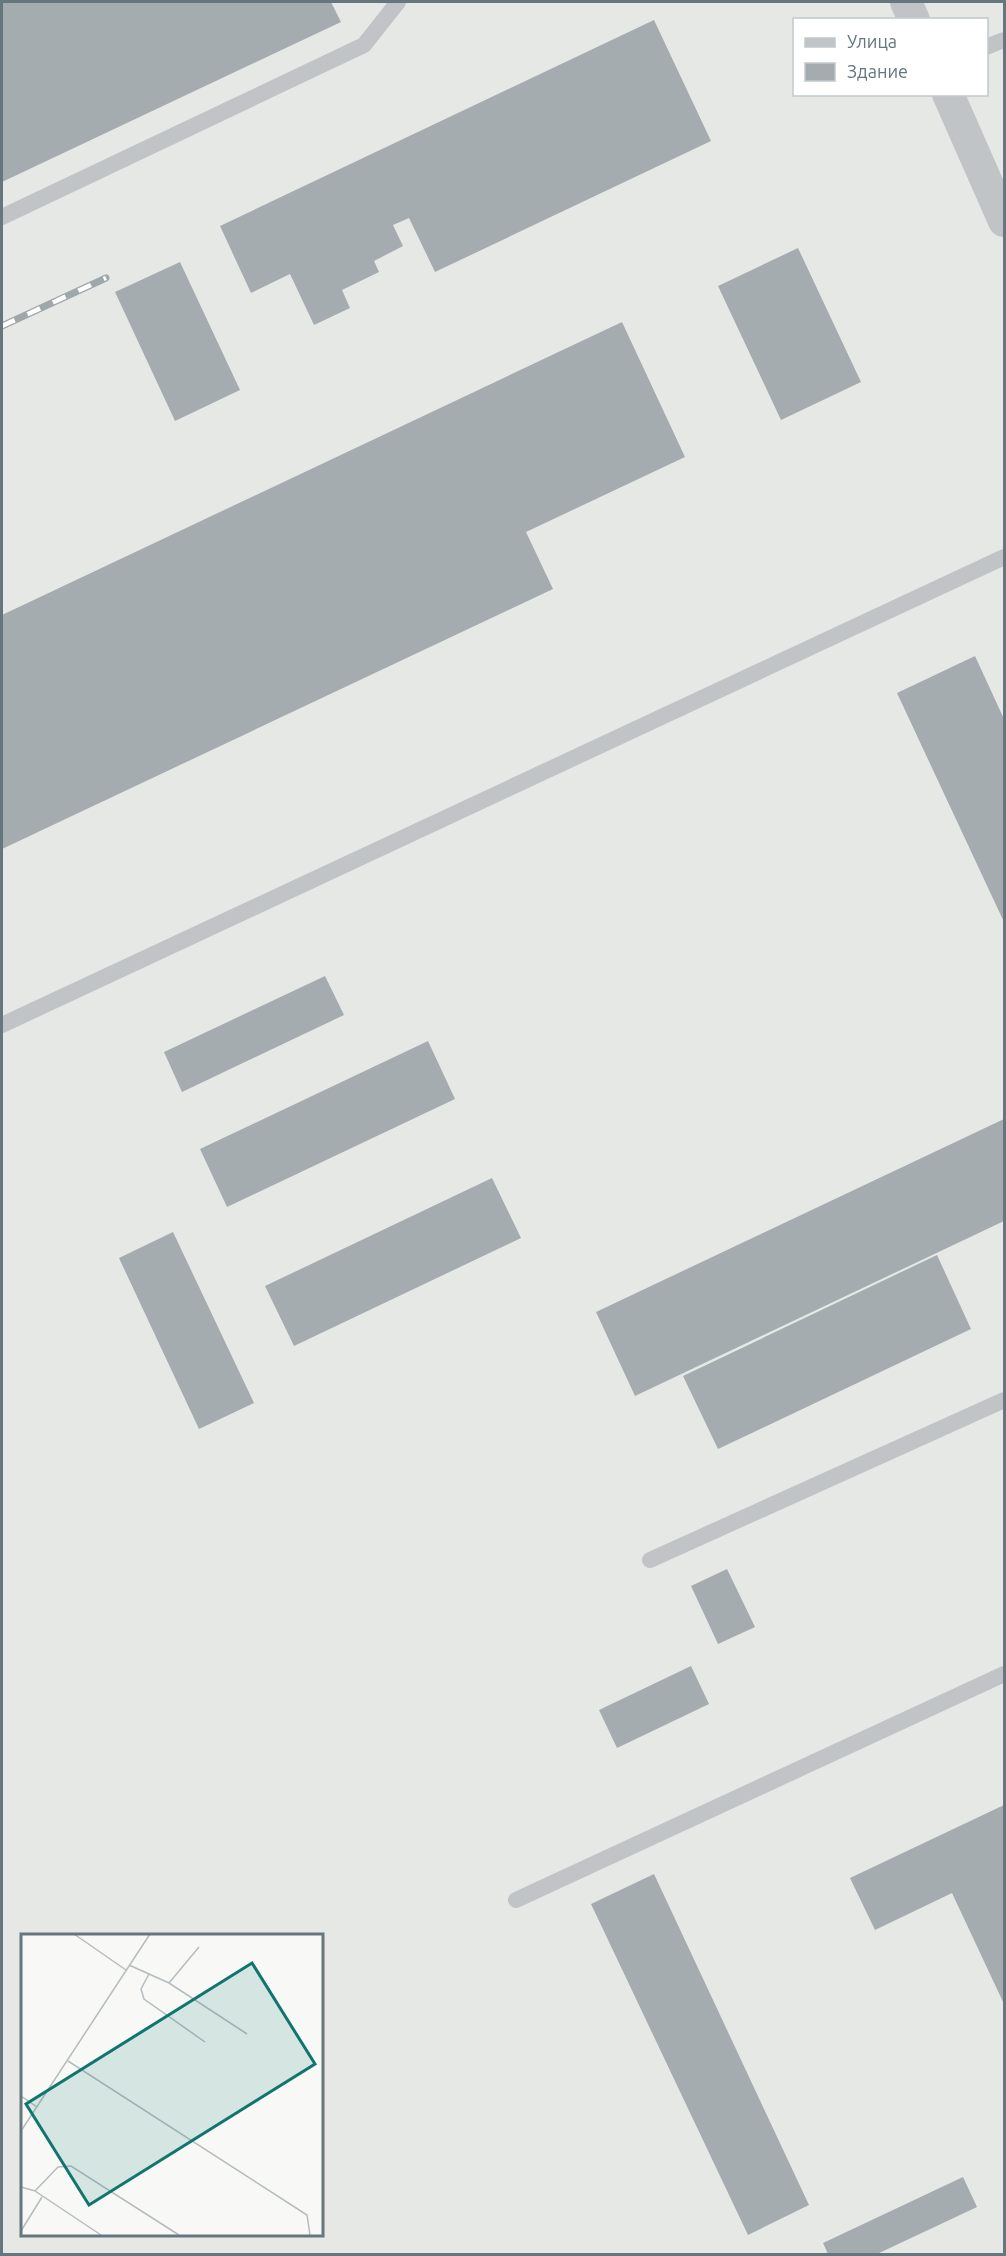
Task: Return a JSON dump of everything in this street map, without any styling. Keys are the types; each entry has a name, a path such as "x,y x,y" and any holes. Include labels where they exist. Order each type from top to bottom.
{"street":[{"path":"906,2 913,18"},
{"path":"949,96 1005,221"}],"lane":[{"path":"2,218 364,45 398,2"},
{"path":"988,47 1005,40"},
{"path":"2,1025 1005,557"},
{"path":"650,1560 1005,1400"},
{"path":"516,1900 1005,1674"}],"shaded area":[{"path":"2,2 1004,2 1004,2254 2,2254"}],"building":[{"path":"2,2 331,2 341,22 2,182"},
{"path":"654,20 711,141 435,272 409,218 393,225 403,246 374,261 379,272 342,290 350,308 314,325 290,274 251,293 220,226"},
{"path":"798,248 861,382 781,420 718,286"},
{"path":"180,262 240,390 175,421 115,292"},
{"path":"622,322 685,457 526,532 553,589 2,849 2,615"},
{"path":"975,656 1004,719 1004,922 897,693"},
{"path":"325,976 344,1015 182,1092 164,1052"},
{"path":"428,1041 455,1099 227,1207 200,1149"},
{"path":"1004,1119 1004,1221 635,1396 596,1312"},
{"path":"492,1178 521,1238 294,1346 265,1286"},
{"path":"173,1232 254,1403 199,1429 119,1258"},
{"path":"937,1255 971,1329 718,1449 683,1376"},
{"path":"727,1569 755,1627 718,1644 691,1586"},
{"path":"691,1666 709,1704 617,1748 599,1710"},
{"path":"1004,1805 1004,2004 952,1893 875,1930 850,1878"},
{"path":"654,1874 809,2205 748,2235 591,1904"},
{"path":"963,2177 977,2207 877,2254 828,2254 823,2243"}],"railway":[{"path":"2,326 106,278"}]}
